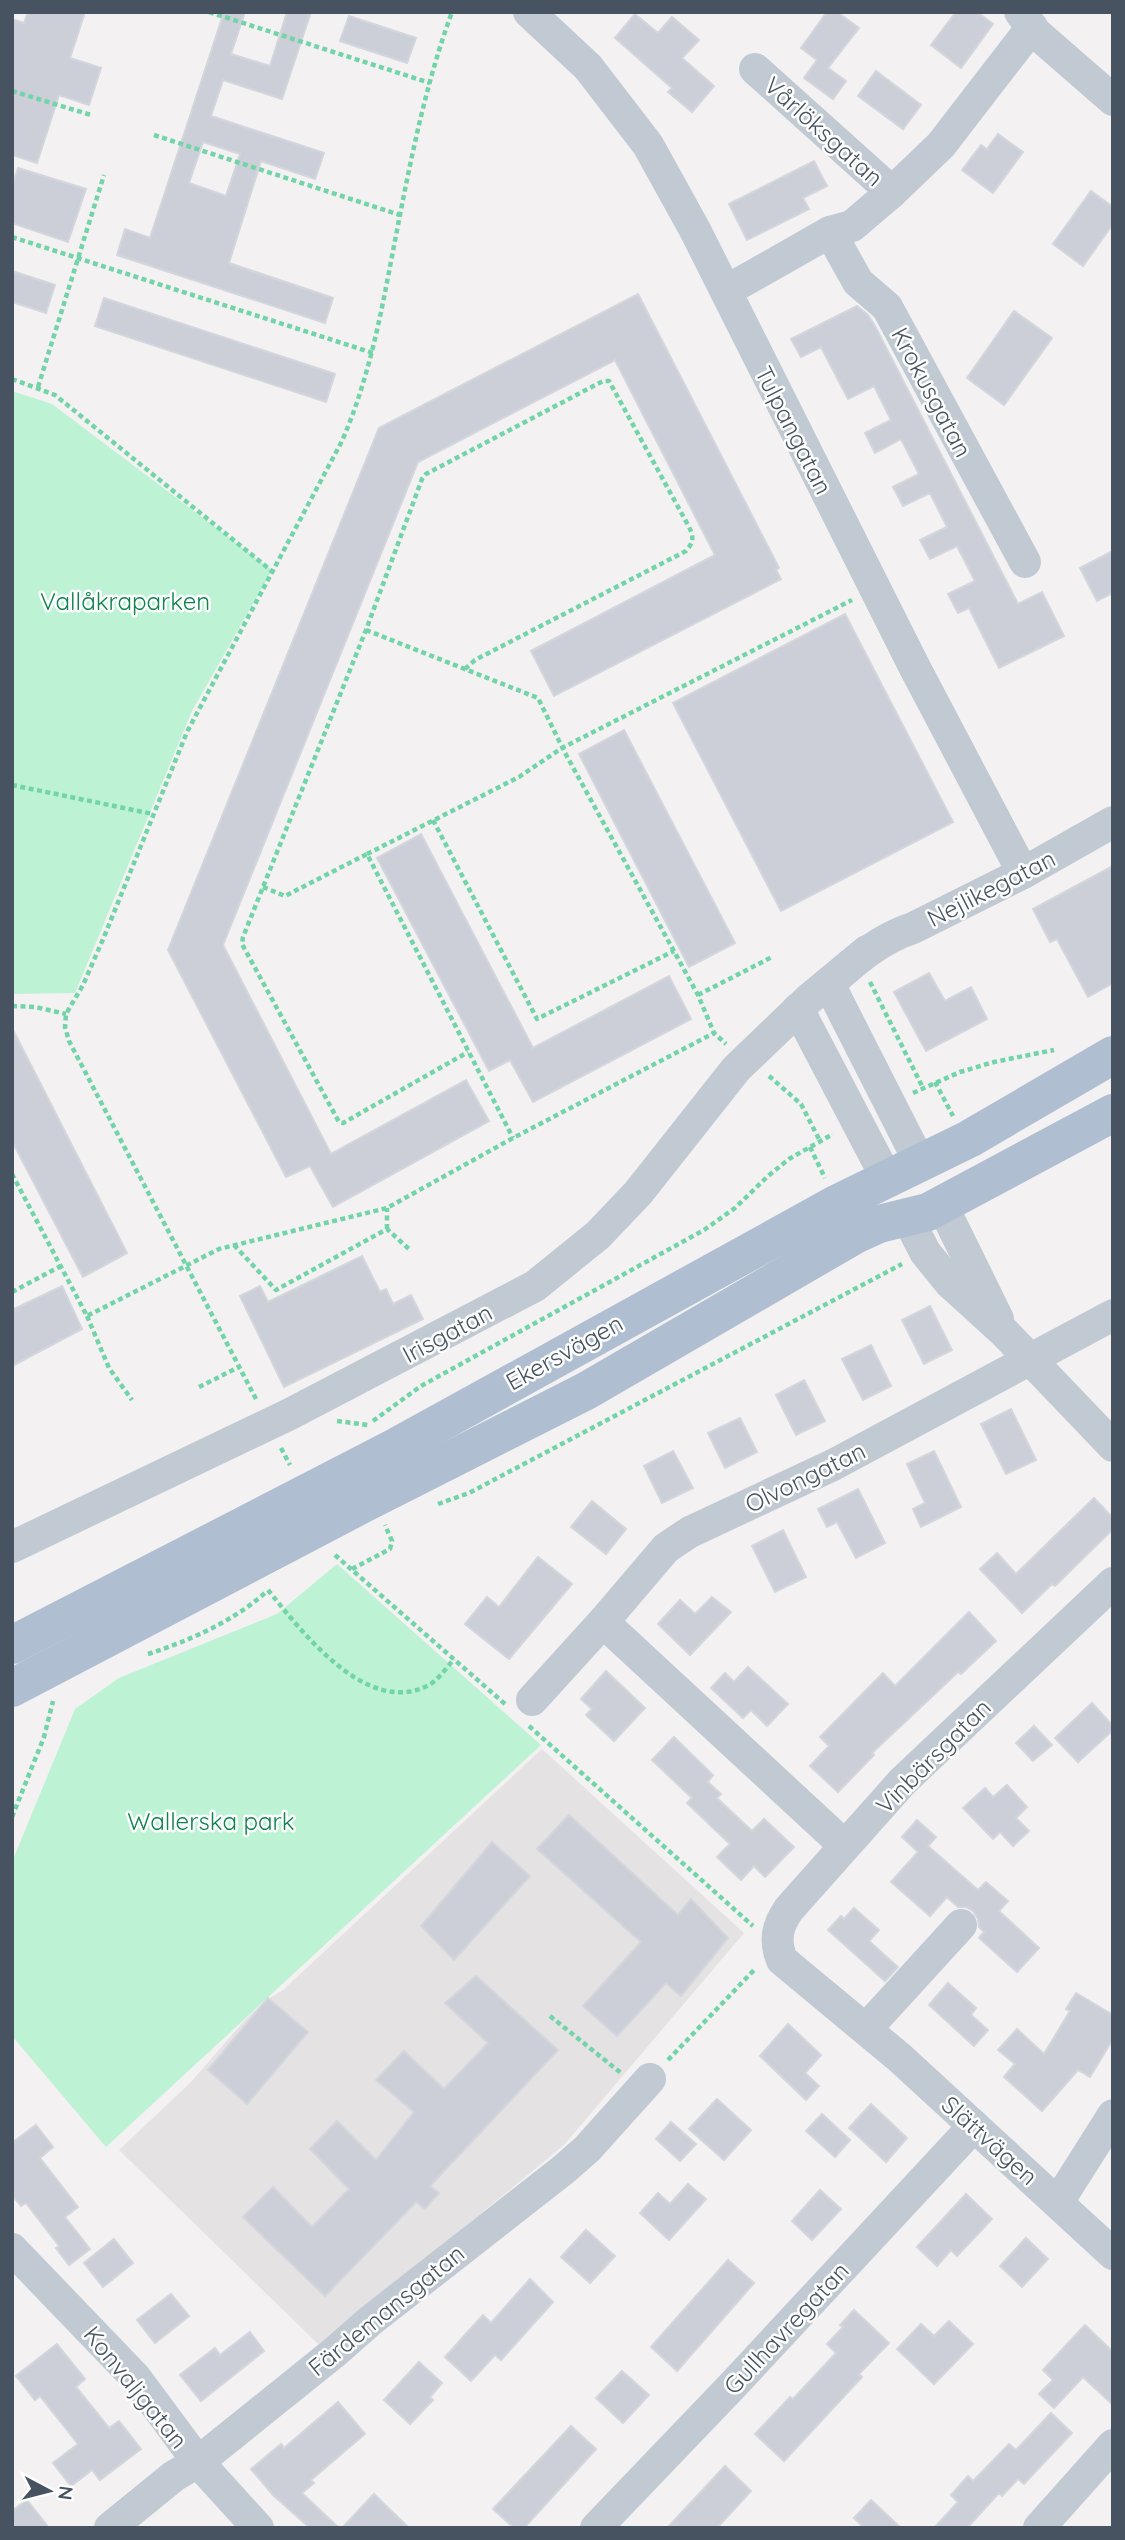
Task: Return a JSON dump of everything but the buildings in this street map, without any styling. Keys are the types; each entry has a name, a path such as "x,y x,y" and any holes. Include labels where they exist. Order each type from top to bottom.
{"main road":[{"name":"Ekersvägen","path":"12,1644 394,1448 838,1203 969,1139 1113,1055"},
{"name":"Ekersvägen","path":"12,1688 575,1396 855,1235 880,1224 924,1211 1113,1113"},
{"path":"920,1163 924,1211"},
{"path":"887,1179 924,1211"}],"street":[{"name":"Tulpangatan","path":"529,12 588,67 648,145 726,291 875,589 1023,873"},
{"path":"726,291 830,232 852,226 892,192 941,145 1026,20 1078,71 1113,100"},
{"name":"Vårlöksgatan","path":"755,69 892,192"},
{"name":"Krokusgatan","path":"830,232 858,282 887,307 1025,562"},
{"name":"Nejlikegatan","path":"812,997 862,955 897,933 913,928 1023,873 1113,822"},
{"path":"812,997 920,1163"},
{"path":"812,997 887,1179"},
{"name":"Irisgatan","path":"12,1547 290,1414 535,1286 598,1235 638,1193 746,1060 812,997"},
{"path":"924,1211 1005,1333 1113,1446"},
{"name":"Olvongatan","path":"523,1711 666,1548 690,1532 834,1465 1113,1315"},
{"name":"Vinbärsgatan","path":"776,1946 781,1921 785,1915 902,1782 1113,1583"},
{"path":"603,1622 845,1846"},
{"path":"866,2029 961,1925"},
{"name":"Slättvägen","path":"776,1946 782,1960 866,2029 1113,2253"},
{"name":"Färdemansgatan","path":"110,2528 174,2476 198,2462 370,2321 563,2170 587,2149 645,2084"},
{"path":"1058,2202 1113,2115"},
{"name":"Gullhavregatan","path":"596,2528 974,2126"},
{"name":"Konvaljgatan","path":"12,2249 135,2377 198,2462 258,2528"},
{"path":"1039,2528 1113,2445"}],"path":[{"path":"209,12 430,83"},
{"path":"256,1399 69,1041 65,1027 66,1014 83,985 187,732 356,410 373,353 430,83 452,12"},
{"path":"12,91 91,115"},
{"path":"154,135 400,215"},
{"path":"38,387 104,175"},
{"path":"12,237 373,353"},
{"path":"12,379 55,395 273,572"},
{"path":"465,669 475,660 686,551 692,544 693,535 688,525 609,381 603,381 426,474 242,944 338,1122 343,1123 468,1052"},
{"path":"263,887 285,896 519,777 562,748 875,589"},
{"path":"87,1316 219,1249 387,1208 513,1138 714,1033 698,995 562,748 538,698 366,630"},
{"path":"12,785 153,814"},
{"path":"433,820 537,1019 674,951"},
{"path":"367,854 513,1138"},
{"path":"862,955 923,1088"},
{"path":"698,995 772,957"},
{"path":"12,1006 35,1007 66,1014"},
{"path":"911,1094 960,1072 1058,1049"},
{"path":"746,1060 778,1082 801,1104 820,1141"},
{"path":"359,1433 421,1386 704,1230 734,1208 768,1176 810,1147 838,1132"},
{"path":"810,1147 828,1184"},
{"path":"12,1174 87,1316 109,1368 132,1400"},
{"path":"387,1208 387,1229 410,1250"},
{"path":"234,1245 276,1290 387,1229"},
{"path":"12,1292 61,1266"},
{"path":"502,1341 505,1352"},
{"path":"199,1387 239,1367"},
{"path":"325,1420 368,1425"},
{"path":"352,1569 390,1549 392,1541 383,1523"},
{"path":"335,1555 454,1659 523,1711 776,1946 645,2084 550,2016"},
{"path":"268,1590 323,1653 357,1680 388,1692 410,1693 431,1684 454,1659"},
{"path":"12,1817 44,1737 54,1697"}],"shaded area":[{"path":"542,1749 744,1933 564,2145 320,2346 119,2150 191,2082 265,2001 283,1990"}],"green space":[{"name":"Vallåkraparken","path":"12,391 52,404 272,570 192,711 75,993 12,994"},
{"name":"Wallerska park","path":"337,1564 541,1745 106,2147 12,2036 12,1862 75,1709 119,1678 277,1614"}]}
